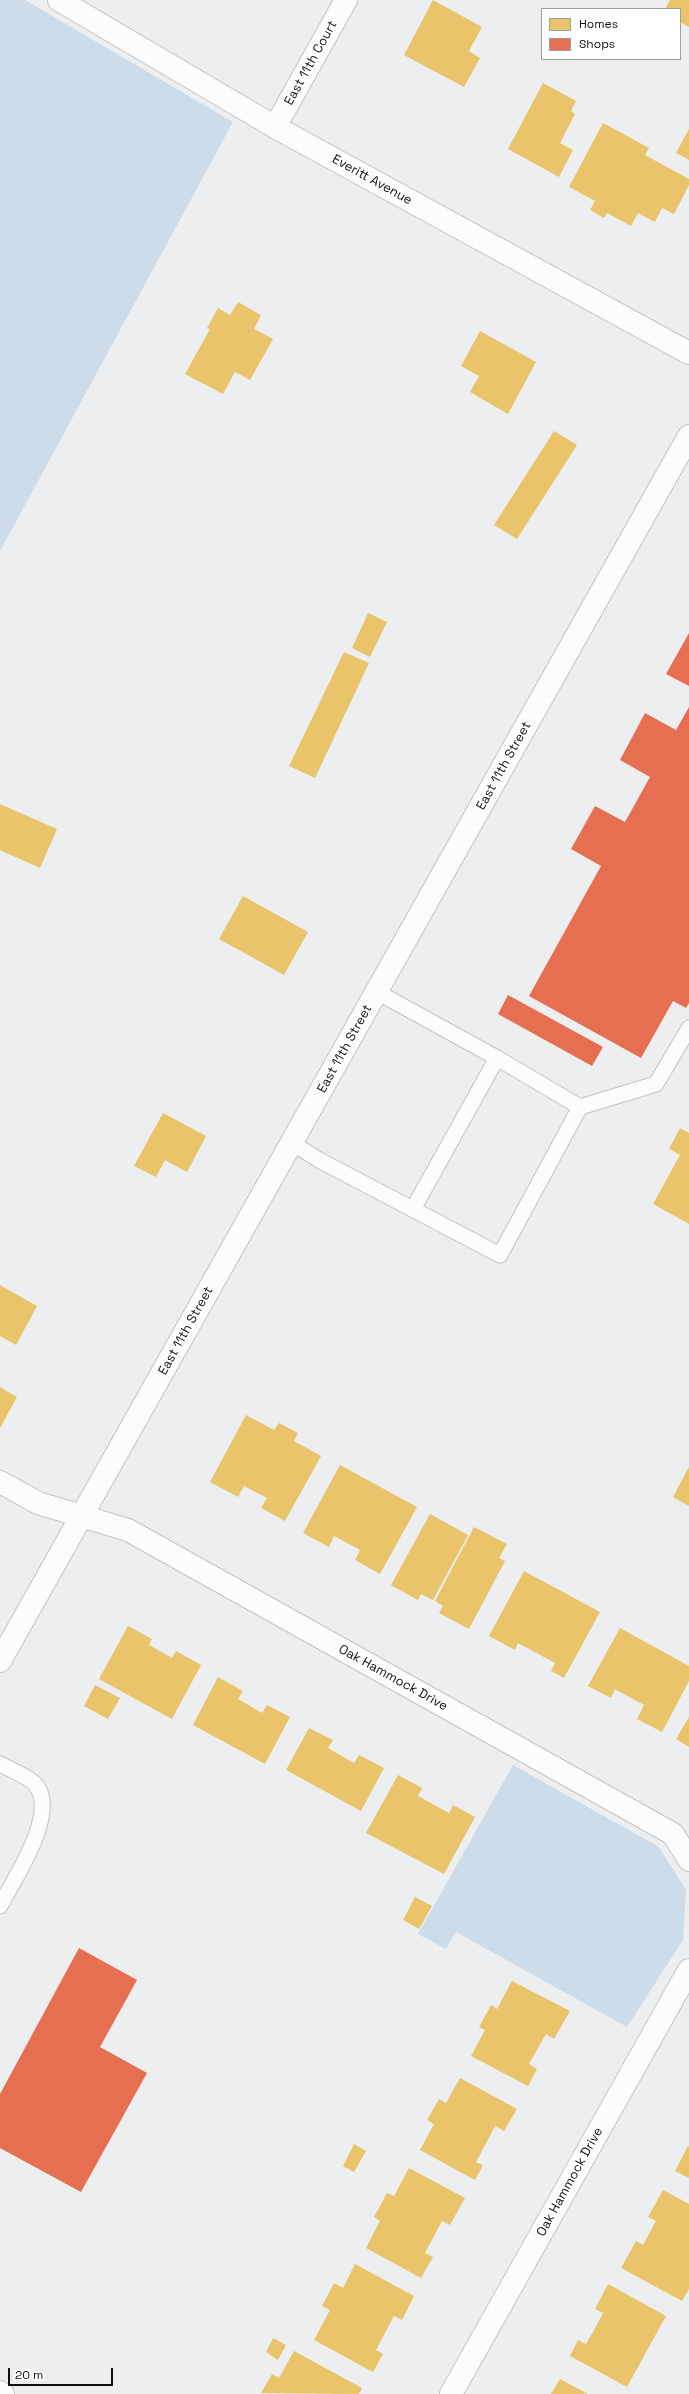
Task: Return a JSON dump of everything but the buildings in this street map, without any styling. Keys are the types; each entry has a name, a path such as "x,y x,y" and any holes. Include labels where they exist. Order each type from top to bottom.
{"street":[{"name":"Everitt Avenue","path":"59,0 276,127 689,353"},
{"name":"East 11th Court","path":"276,127 346,0"},
{"name":"East 11th Street","path":"0,1661 689,436"},
{"name":"Oak Hammock Drive","path":"0,1482 38,1503 128,1530 673,1834 689,1860"},
{"name":"Oak Hammock Drive","path":"451,2394 689,1970"}],"lane":[{"path":"377,992 498,1058 580,1107"},
{"path":"292,1143 319,1160 500,1255 580,1107 656,1084 689,1028"},
{"path":"413,1209 498,1058"},
{"path":"0,1764 35,1784 43,1805 39,1834 0,1906"}],"shaded area":[{"path":"0,0 25,0 233,122 0,551"},
{"path":"513,1765 659,1847 686,1890 683,1940 627,2027 456,1932 446,1949 418,1934"}]}
